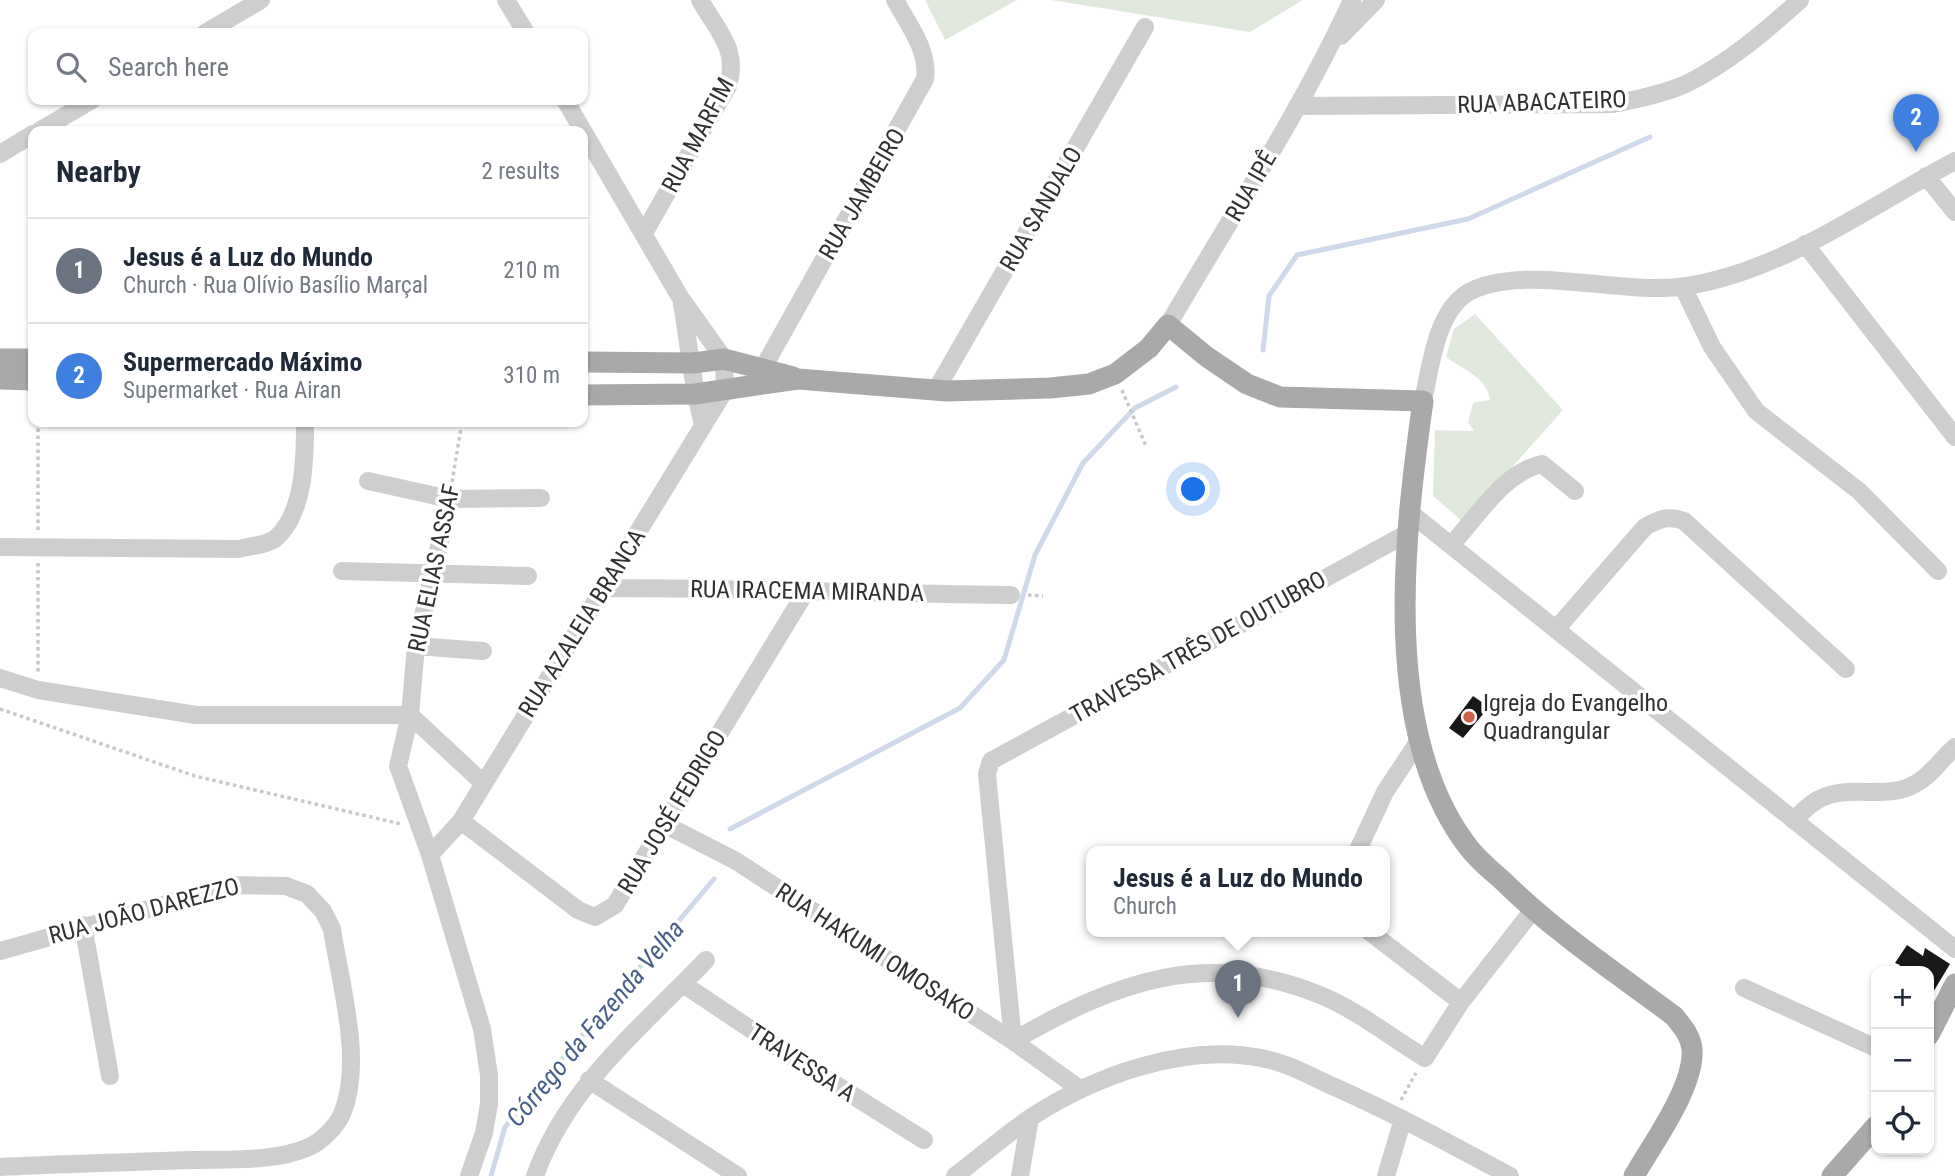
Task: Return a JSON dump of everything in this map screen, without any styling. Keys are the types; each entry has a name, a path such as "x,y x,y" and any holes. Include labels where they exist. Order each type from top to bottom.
{"main road":[{"path":"588,362 693,363 724,359 761,376 936,390 1050,388 1089,384 1130,364 1168,325 1207,357 1247,384 1280,397 1423,401 1406,534 1407,645 1418,743 1456,830 1471,851 1533,910 1674,1016 1686,1031 1692,1046 1692,1063 1684,1087 1634,1176"},
{"path":"0,359 28,359"},
{"path":"588,395 695,394 725,390 761,376"},
{"path":"0,379 28,380"},
{"path":"1932,1029 1955,984"},
{"path":"1832,1176 1871,1132"}],"street":[{"path":"213,28 261,0"},
{"path":"506,0 523,28"},
{"name":"RUA MARFIM","path":"644,233 729,86 734,67 732,52 701,0"},
{"name":"RUA JAMBEIRO","path":"761,376 925,79 927,65 922,49 895,0"},
{"name":"RUA IPÊ","path":"1168,325 1331,46 1352,0"},
{"name":"RUA IPÊ","path":"1331,46 1376,0"},
{"path":"1774,23 1782,0"},
{"name":"RUA ABACATEIRO","path":"1297,106 1613,104 1686,83 1774,23 1800,0"},
{"name":"RUA SANDALO","path":"936,390 1145,27"},
{"path":"48,126 83,105"},
{"path":"568,105 580,126"},
{"path":"0,154 28,137"},
{"path":"588,139 680,297 724,359 725,390"},
{"path":"1423,401 1446,317 1473,290 1523,281 1683,287 1726,279 1805,244 1955,161"},
{"path":"1926,176 1955,212"},
{"path":"1805,244 1955,437"},
{"path":"1683,287 1712,347 1756,411 1859,491 1938,571"},
{"path":"680,297 693,363 695,394 703,424"},
{"name":"RUA AZALEIA BRANCA","path":"430,855 461,821 725,390"},
{"path":"0,547 239,549 274,540 287,523 296,503 305,454 305,427"},
{"path":"1452,544 1520,471 1542,464 1575,491"},
{"path":"368,481 450,499 541,498"},
{"name":"RUA ELIAS ASSAF","path":"450,499 416,646 410,715 398,766 422,829 482,1029 489,1075 484,1133 469,1176"},
{"path":"1408,511 1955,949"},
{"path":"1557,628 1645,527 1657,520 1674,517 1684,521 1732,563 1846,669"},
{"name":"TRAVESSA TRÊS DE OUTUBRO","path":"1013,1041 987,774 991,761 1406,534"},
{"path":"342,571 434,576 528,576"},
{"name":"RUA IRACEMA MIRANDA","path":"603,588 740,588 805,593 1011,595"},
{"name":"RUA JOSÉ FEDRIGO","path":"461,821 578,910 595,917 615,905 805,593"},
{"path":"416,646 484,651"},
{"path":"0,678 46,691 196,715 410,715 483,783"},
{"path":"1360,846 1385,792 1418,743"},
{"path":"1793,820 1816,801 1834,793 1894,791 1915,784 1933,771 1955,747"},
{"name":"RUA HAKUMI OMOSAKO","path":"664,824 736,861 1013,1041 1080,1089"},
{"name":"RUA JOÃO DAREZZO","path":"0,951 83,925 233,885 262,883 286,886 307,894 323,911 332,929 352,1059 350,1089 342,1115 330,1132 309,1147 278,1154 0,1167"},
{"path":"1013,1041 1102,995 1135,984 1226,972 1250,973 1323,996 1426,1058 1461,1002 1533,910"},
{"path":"83,925 110,1076"},
{"path":"1376,937 1461,1002"},
{"path":"535,1176 555,1130 589,1080 648,1015 706,960"},
{"name":"TRAVESSA A","path":"683,984 798,1061 924,1140"},
{"path":"1744,988 1871,1046"},
{"path":"955,1176 1030,1118 1080,1089 1179,1059 1238,1054 1287,1065 1398,1116 1510,1176"},
{"path":"589,1080 738,1176"},
{"path":"1386,1176 1398,1116"},
{"path":"1020,1176 1030,1118"}],"path":[{"path":"1125,397 1146,446"},
{"name":"RUA ELIAS ASSAF","path":"450,499 462,427"},
{"path":"0,709 195,776 422,829"},
{"path":"1398,1116 1426,1058"}],"shaded area":[{"path":"925,0 1017,0 945,40"},
{"path":"1051,0 1303,0 1250,32"},
{"path":"1475,314 1563,410 1463,522 1433,496 1435,430 1474,431 1468,422 1473,403 1490,400 1485,386 1479,380 1446,357 1454,329"}],"building":[{"name":"Igreja do Evangelho Quadrangular","path":"1473,696 1489,707 1463,738 1449,728"},
{"path":"1907,945 1923,956 1925,948 1950,964 1934,991 1934,966 1900,966 1895,963"}],"waterway":[{"name":"Córrego da Fazenda Velha","path":"1263,350 1269,296 1297,255 1468,219 1650,137"},
{"name":"Córrego da Fazenda Velha","path":"730,829 960,708 1004,660 1035,555 1083,463 1135,408 1176,387"},
{"name":"Córrego da Fazenda Velha","path":"491,1176 505,1127 714,879"}],"place":[{"name":"Supermercado Máximo","path":"1916,152"},
{"name":"Igreja do Evangelho Quadrangular","path":"1469,717"},
{"name":"Jesus é a Luz do Mundo","path":"1238,1018"}]}
